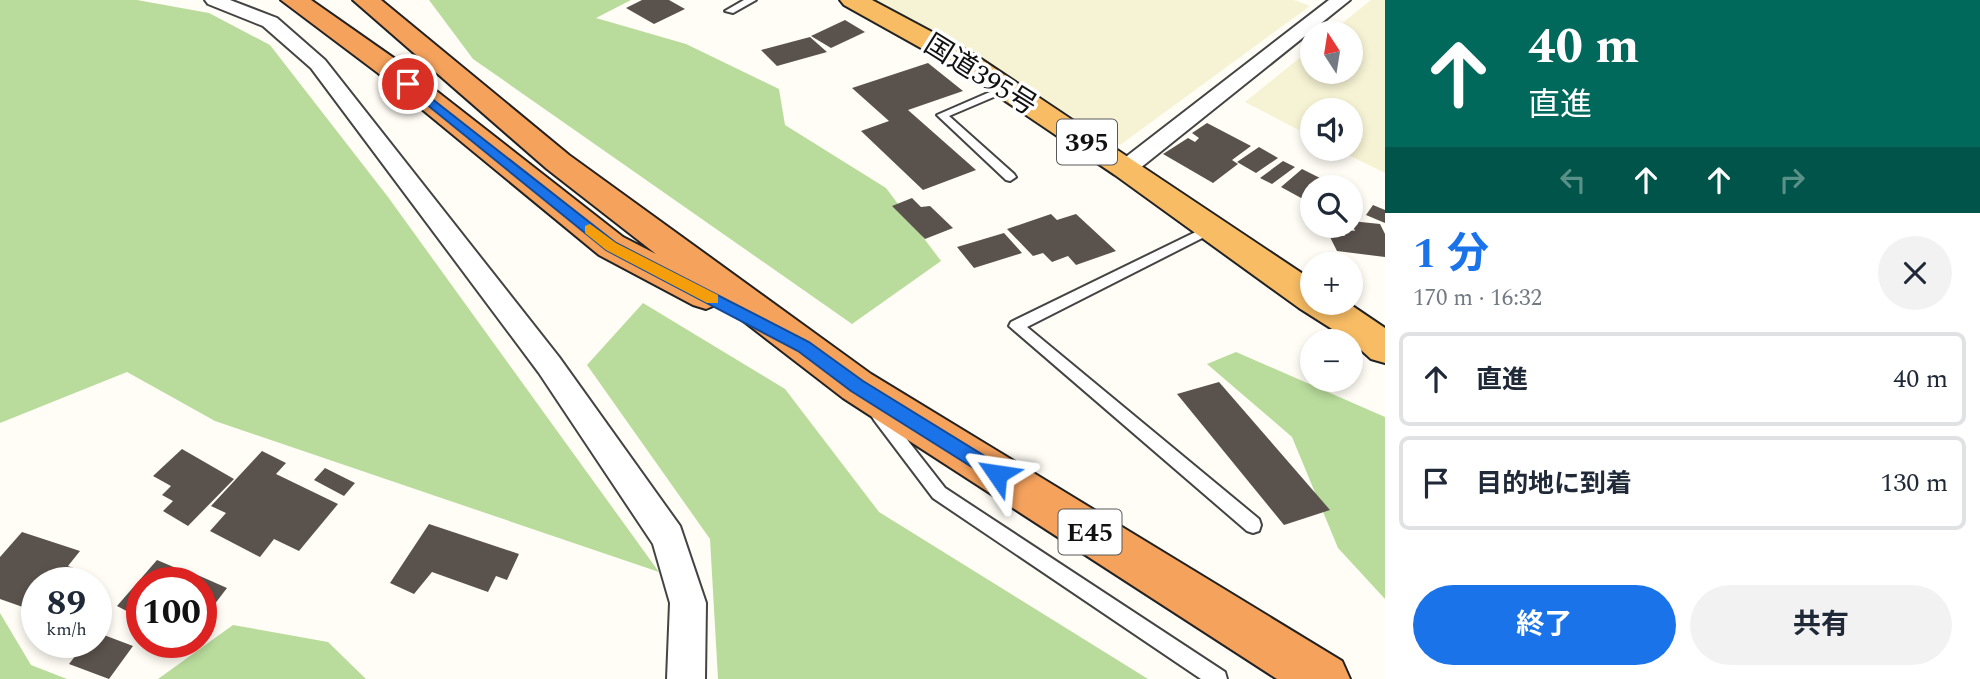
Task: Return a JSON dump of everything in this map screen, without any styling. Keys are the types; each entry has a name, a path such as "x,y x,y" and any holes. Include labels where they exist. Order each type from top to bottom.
{"highway":[{"name":"E45","path":"294,0 388,67 611,246 804,346"},
{"name":"E45","path":"366,0 558,162 857,386 1324,679"},
{"name":"E45","path":"401,0 436,36 461,81"},
{"name":"国道395号","path":"853,0 965,61 1126,167 1300,290"},
{"path":"1337,315 1385,348"}],"street":[{"path":"214,0 270,22 318,64 550,365 668,537 688,603 686,679"},
{"path":"1126,167 1341,0"}],"lane":[{"path":"730,12 751,0"},
{"path":"1006,88 942,115 1010,177"},
{"path":"1212,228 1016,326 1253,525"},
{"path":"857,386 939,493 1218,679"}],"shaded area":[{"path":"876,0 1294,0 1310,6 1120,145"},
{"path":"1371,0 1385,0 1385,173 1360,161 1363,161 1363,98 1300,98 1300,131 1245,102 1300,58 1300,84 1363,84 1363,21 1345,21"}],"green space":[{"path":"0,0 137,0 209,13 270,45 388,197 659,572 215,421 127,372 0,423"},
{"path":"429,0 631,0 596,18 686,44 779,89 785,125 886,188 941,261 852,324 473,59"},
{"path":"643,303 785,389 879,512 1148,679 718,679 710,539 587,365"},
{"path":"1236,352 1300,380 1300,392 1328,392 1385,417 1385,599 1338,548 1292,437 1207,364"},
{"path":"0,613 21,648 21,658 27,658 31,665 67,679 0,679"},
{"path":"233,625 328,642 366,679 158,679 187,658 217,658 217,637"}],"building":[{"path":"642,0 669,0 685,9 654,24 626,8"},
{"path":"845,20 865,32 831,48 811,36"},
{"path":"810,37 827,52 777,66 761,50"},
{"path":"928,63 963,91 908,110 976,170 923,190 861,131 889,121 852,88"},
{"path":"1207,123 1251,146 1232,160 1238,164 1213,183 1163,154 1188,138 1195,142 1199,138 1192,133"},
{"path":"1259,147 1278,158 1256,173 1237,162"},
{"path":"1283,161 1295,167 1272,184 1260,178"},
{"path":"1302,169 1314,175 1300,175 1300,197 1281,187"},
{"path":"912,198 921,207 930,206 953,228 925,239 892,206"},
{"path":"1373,205 1385,210 1385,223 1366,215"},
{"path":"1051,214 1057,220 1076,214 1116,251 1076,265 1068,256 1052,262 1043,253 1033,256 1007,229"},
{"path":"1363,222 1380,224 1385,234 1385,257 1363,254 1363,252 1337,251 1330,238 1363,238"},
{"path":"1004,233 1022,253 974,268 957,247"},
{"path":"1219,382 1330,510 1284,525 1177,394"},
{"path":"182,449 234,479 188,526 163,511 173,501 162,495 171,486 153,476"},
{"path":"262,451 286,463 276,474 338,504 299,551 274,539 260,557 210,531 226,513 211,506"},
{"path":"325,468 355,483 344,496 314,480"},
{"path":"429,524 519,554 507,580 496,576 488,592 432,572 414,594 390,583"},
{"path":"22,532 80,551 68,566 71,567 21,567 21,606 0,599 0,557"},
{"path":"157,560 174,567 151,567"},
{"path":"217,584 227,588 217,601"},
{"path":"126,596 126,611 117,606"},
{"path":"112,638 126,643 126,656 109,679 69,664 74,658 112,658"}],"slow traffic":[{"path":"590,229 611,246 713,299"}],"route":[{"path":"408,84 611,246 804,346 857,386 997,474"}]}
